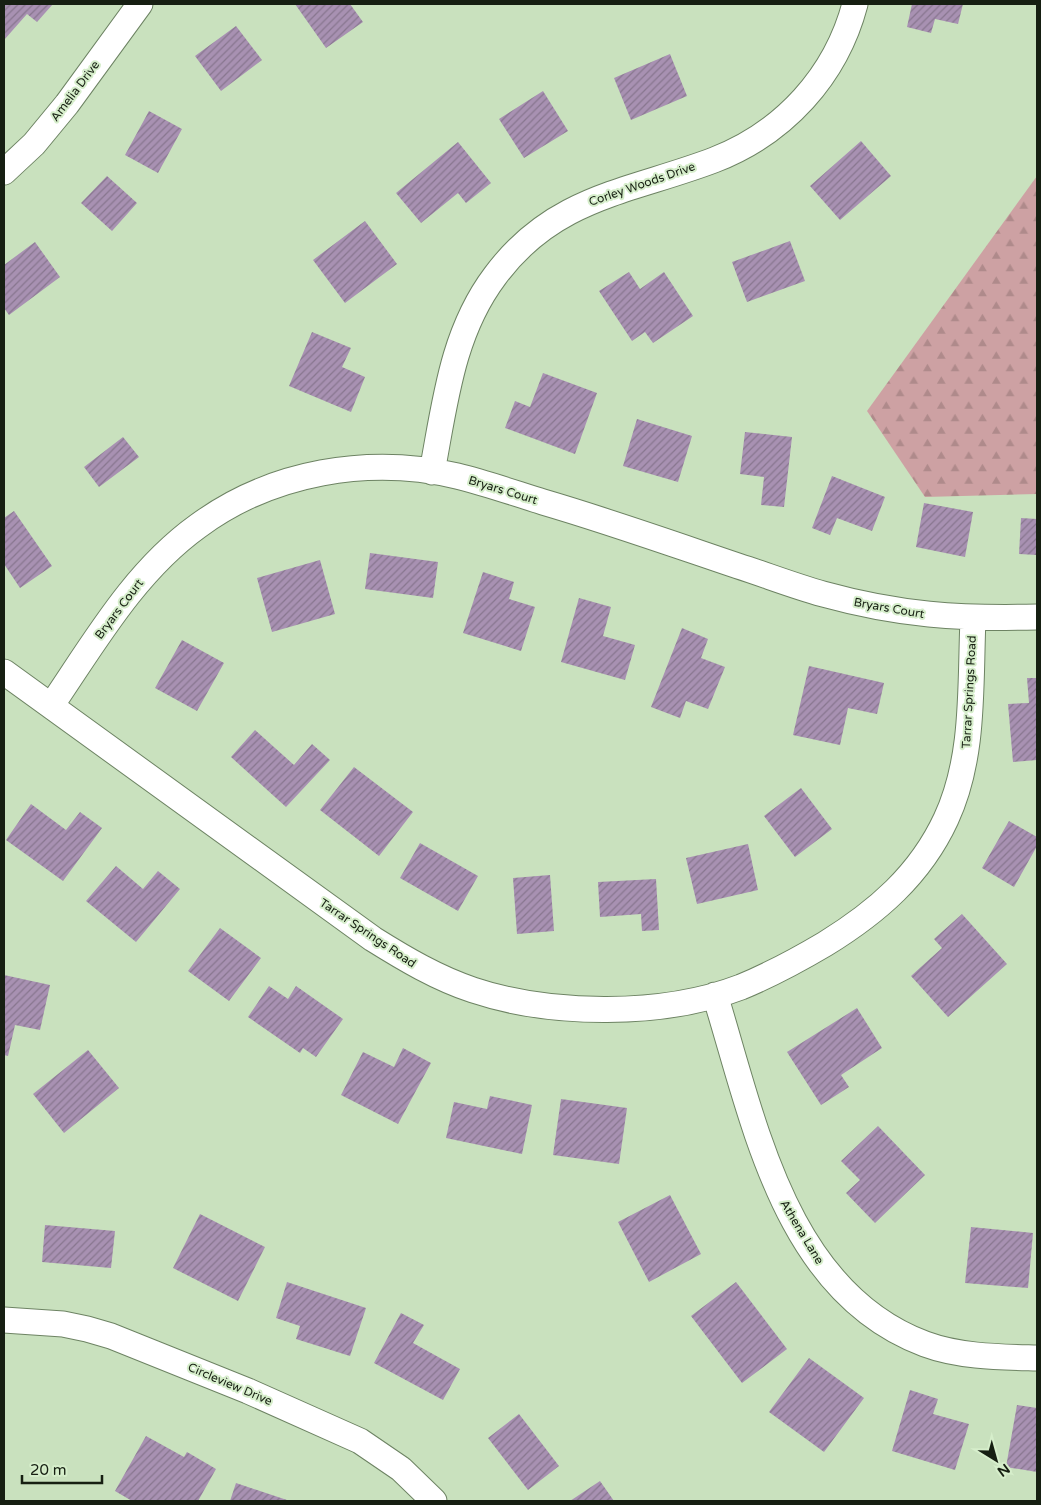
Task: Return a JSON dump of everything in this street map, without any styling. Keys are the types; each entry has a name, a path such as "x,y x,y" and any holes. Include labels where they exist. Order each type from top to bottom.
{"street":[{"name":"Amelia Drive","path":"4,172 34,144 67,104 140,4"},
{"name":"Corley Woods Drive","path":"432,472 459,342 481,296 512,256 530,238 573,209 596,198 713,160 744,146 780,123 816,86 830,65 842,42 855,4"},
{"name":"Bryars Court","path":"51,706 126,598 159,558 198,526 242,499 290,480 315,474 366,468 432,472 458,476 593,517 819,593 873,607 927,615 973,619 1037,617"},
{"name":"Tarrar Springs Road","path":"4,672 373,939 420,968 471,990 497,998 549,1007 604,1010 659,1006 715,995 740,987 791,965 859,923 894,893 918,866 946,818 963,766 968,739 973,619"},
{"name":"Athena Lane","path":"715,995 765,1157 784,1203 808,1246 825,1270 841,1288 872,1314 904,1335 926,1345 950,1351 1002,1357 1037,1358"},
{"name":"Circleview Drive","path":"4,1320 47,1322 87,1329 111,1336 248,1390 374,1449 401,1469 434,1501"}],"green space":[{"path":"1037,176 1037,494 925,497 867,411"}],"building":[{"path":"4,4 53,4 37,22 27,14 4,40"},
{"path":"295,4 350,4 363,22 326,48"},
{"path":"912,4 963,4 958,24 935,19 931,33 907,27"},
{"path":"236,26 262,60 221,91 195,56"},
{"path":"670,54 687,96 631,120 614,78"},
{"path":"543,91 568,131 524,158 499,119"},
{"path":"149,111 182,129 158,173 125,155"},
{"path":"861,141 891,176 840,220 810,186"},
{"path":"458,142 491,183 466,203 458,193 421,223 396,193"},
{"path":"107,176 137,203 112,231 81,203"},
{"path":"365,221 397,264 345,303 313,260"},
{"path":"790,241 805,281 747,302 732,262"},
{"path":"35,242 60,277 9,315 4,308 4,265"},
{"path":"629,272 640,289 664,272 693,316 653,343 645,332 632,341 599,291"},
{"path":"312,332 351,348 342,367 365,377 351,412 289,386"},
{"path":"543,373 597,393 575,454 505,428 515,401 530,407"},
{"path":"637,419 692,436 678,482 623,466"},
{"path":"745,432 792,437 784,507 761,505 764,477 740,474"},
{"path":"123,437 139,457 99,487 84,467"},
{"path":"832,476 885,497 872,531 837,518 830,535 812,528"},
{"path":"924,503 973,512 965,557 916,547"},
{"path":"14,511 52,566 20,588 4,564 4,518"},
{"path":"1021,518 1037,519 1037,555 1019,554"},
{"path":"370,553 438,562 433,598 365,589"},
{"path":"320,560 335,614 272,632 257,578"},
{"path":"483,572 514,582 509,599 535,607 521,651 463,633"},
{"path":"579,598 611,607 603,636 635,645 625,680 561,662"},
{"path":"682,628 708,639 701,658 725,667 708,709 686,701 680,718 651,707"},
{"path":"182,640 224,663 197,711 155,688"},
{"path":"809,666 884,683 877,714 848,708 840,745 793,735"},
{"path":"1027,678 1037,678 1037,760 1013,762 1008,704 1029,703"},
{"path":"255,730 294,765 312,744 330,760 286,807 231,757"},
{"path":"354,767 413,812 379,856 320,810"},
{"path":"801,788 832,829 795,857 764,816"},
{"path":"31,804 66,830 80,812 102,828 63,881 6,840"},
{"path":"1009,821 1037,837 1037,846 1014,887 982,868"},
{"path":"420,843 478,876 458,911 400,878"},
{"path":"748,844 758,890 697,904 686,858"},
{"path":"116,866 143,889 158,871 180,889 136,942 86,901"},
{"path":"550,875 554,931 517,934 513,878"},
{"path":"656,879 659,930 642,931 641,914 600,917 598,882"},
{"path":"962,914 1007,964 948,1017 911,976 942,948 934,939"},
{"path":"220,928 261,958 229,1001 188,971"},
{"path":"4,975 50,985 40,1030 15,1025 8,1056 4,1055"},
{"path":"269,986 288,999 296,986 343,1019 316,1057 303,1048 300,1053 248,1017"},
{"path":"857,1008 882,1048 841,1075 849,1087 821,1105 787,1052"},
{"path":"403,1048 431,1063 398,1124 341,1095 363,1052 394,1067"},
{"path":"88,1050 119,1088 64,1133 33,1094"},
{"path":"490,1096 532,1105 522,1154 446,1138 454,1102 487,1109"},
{"path":"561,1099 627,1108 619,1164 553,1155"},
{"path":"878,1126 925,1175 875,1223 846,1193 860,1180 841,1161"},
{"path":"670,1195 701,1254 649,1282 618,1222"},
{"path":"200,1214 265,1247 238,1301 173,1268"},
{"path":"45,1225 115,1231 111,1268 42,1262"},
{"path":"971,1227 1033,1233 1028,1288 965,1283"},
{"path":"287,1282 366,1308 350,1356 296,1339 300,1326 276,1318"},
{"path":"736,1282 787,1349 742,1383 691,1316"},
{"path":"401,1313 424,1325 413,1343 460,1369 443,1400 374,1363"},
{"path":"809,1358 864,1398 824,1452 769,1412"},
{"path":"910,1390 938,1399 933,1414 969,1424 955,1470 892,1451"},
{"path":"1017,1405 1037,1408 1037,1472 1006,1467"},
{"path":"519,1414 559,1466 528,1490 488,1438"},
{"path":"146,1436 184,1457 187,1452 216,1469 198,1501 132,1501 115,1491"},
{"path":"600,1481 614,1501 570,1501"},
{"path":"236,1483 290,1501 230,1501"}]}
